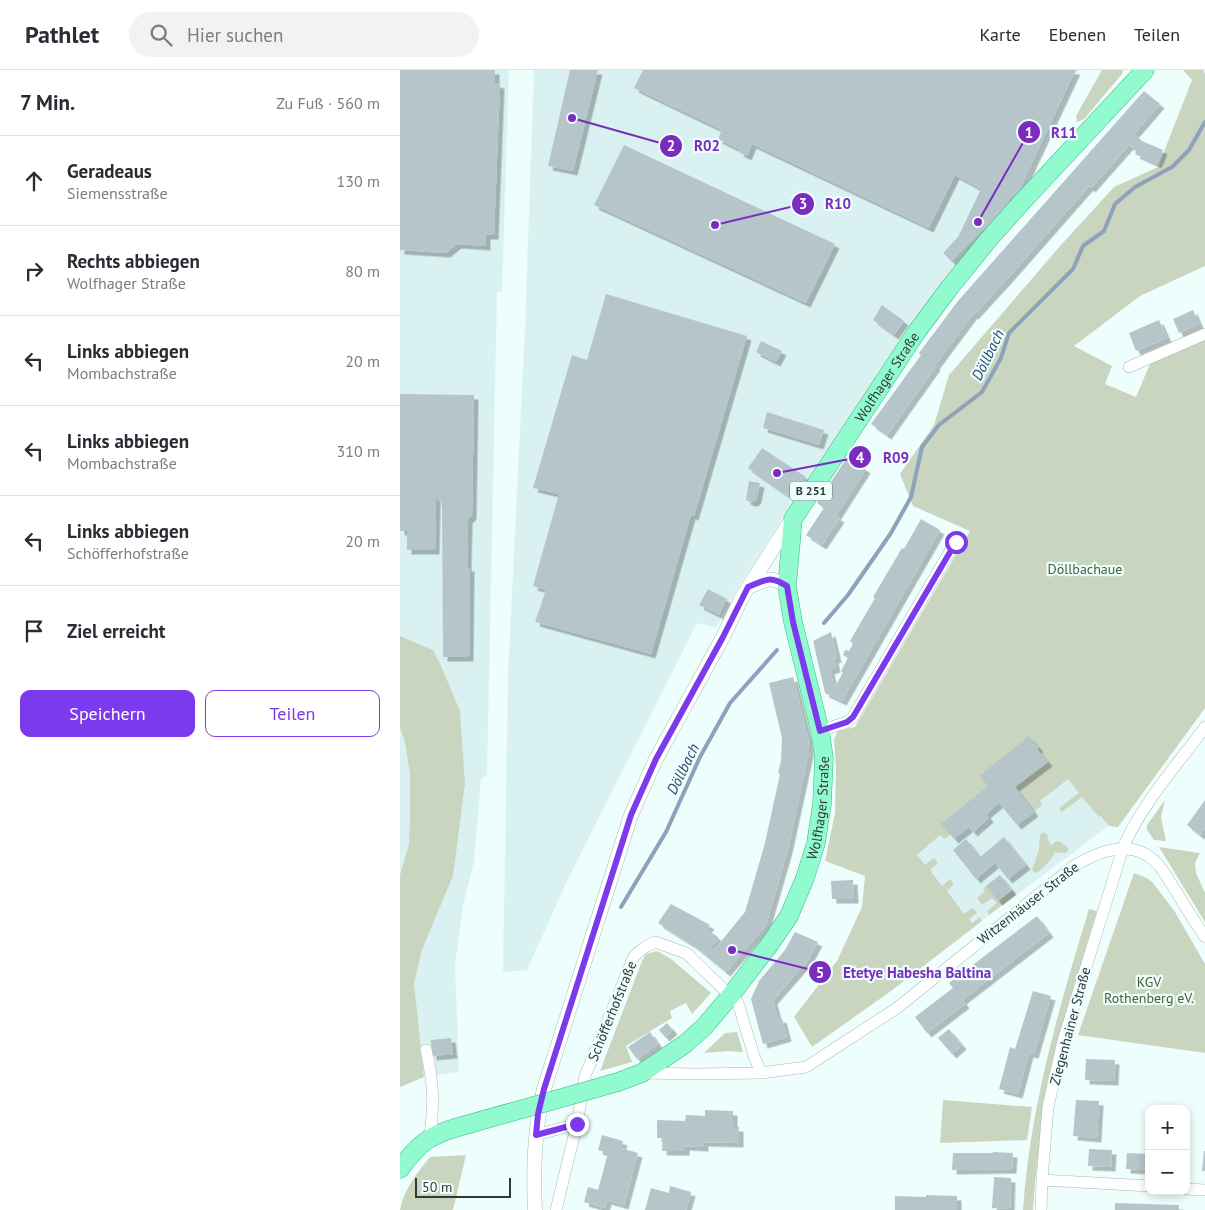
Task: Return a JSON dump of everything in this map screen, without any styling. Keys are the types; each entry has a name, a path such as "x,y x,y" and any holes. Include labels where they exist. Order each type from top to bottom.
{"main road":[{"name":"Wolfhager Straße","path":"400,1169 412,1152 434,1135 618,1082 642,1072 689,1040 705,1026 768,948 789,916 805,878 816,843 822,804 824,758 820,731 793,622 787,586 792,519 908,345 950,287 988,239 1145,70"}],"street":[{"path":"1124,92 1132,70"},
{"path":"1129,366 1205,334"},
{"path":"534,1210 536,1135 538,1114 544,1089 631,815 656,759 723,637 748,587 792,519"},
{"path":"820,731 847,722 853,717 956,542"},
{"path":"748,587 775,579 787,586"},
{"name":"Ziegenhainer Straße","path":"1042,1210 1042,1180 1048,1107 1063,1041 1123,848 1130,831 1205,728"},
{"path":"1123,848 1144,854 1160,867 1205,937"},
{"name":"Witzenhäuser Straße","path":"642,1072 696,1074 761,1073 806,1067 897,1008 1074,866 1088,857 1105,851 1123,848"},
{"name":"Schöfferhofstraße","path":"556,1210 577,1124 585,1076 634,956 645,947 656,942 686,953 731,995"},
{"path":"731,995 738,1003 761,1073"},
{"path":"426,1050 432,1076 434,1135"},
{"path":"536,1135 577,1124"},
{"path":"1042,1180 1145,1186"},
{"path":"1190,1189 1205,1190"}],"shaded area":[{"path":"400,70 509,70 502,292 497,292 487,775 481,780 474,862 463,906 455,965 459,1072 424,1077 413,983 422,950 453,876 433,650 400,636"},
{"path":"534,70 1079,70 1019,195 790,505 735,592 716,628 697,623 567,881 527,970 503,972 508,674 525,328"},
{"path":"1027,721 1109,826 972,928 913,853 930,821"},
{"path":"400,728 405,742 410,774 410,811 409,844 400,875"}],"green space":[{"path":"1102,70 1123,70 1122,74 1084,119 1077,122 1076,116"},
{"name":"Döllbachaue","path":"1183,70 1203,70 1205,74 1205,266 1140,296 1074,346 1112,366 1105,384 1136,397 1150,364 1205,340 1205,708 1118,827 1109,826 1082,797 1062,812 1059,808 1079,793 1068,779 1040,801 1042,805 1034,812 1015,787 1047,762 1030,737 979,776 988,786 950,835 944,839 940,835 917,855 925,865 934,858 938,863 930,870 942,886 950,879 954,884 947,891 964,914 973,908 977,913 969,919 972,923 980,917 982,921 891,991 812,1047 794,1017 837,961 862,907 865,876 825,861 835,813 836,769 834,739 838,731 855,727 970,531 913,506 900,474 934,425 949,375 1061,245 1114,187 1158,167 1192,80"},
{"path":"400,636 433,650 441,666 460,711 465,784 453,876 422,950 414,983 424,1077 400,1087 400,875 409,844 410,774 405,742 400,728"},
{"path":"1165,800 1161,817 1166,841 1154,840 1147,830 1147,825"},
{"path":"1043,832 1047,834 1050,844 1052,845 1056,841 1061,842 1069,849 1066,853 1055,852 1047,864 1036,873 1032,870 1039,850 1040,835"},
{"path":"1159,847 1200,853 1195,863 1196,873 1205,893 1205,922"},
{"name":"KGV Rothenberg eV.","path":"1134,873 1147,878 1153,883 1175,912 1205,964 1205,1053 1078,1035"},
{"path":"986,886 998,901 1012,890 1016,895 989,915 987,911 997,903 992,898 982,905 977,898 985,891 983,889"},
{"path":"1089,909 1097,911 1065,1021 1048,1096 1036,1172 1033,1210 1023,1210 1032,1133 1047,1058"},
{"path":"657,951 671,959 711,993 692,1014 686,1003 670,1011 672,1018 626,1046 632,1062 600,1071 642,961 646,954"},
{"path":"737,1032 743,1052 704,1053 725,1033"},
{"path":"943,1100 1032,1107 1027,1140 940,1143"},
{"path":"466,1155 453,1210 400,1210 408,1188 430,1157"}],"building":[{"path":"400,70 495,70 495,83 500,84 494,235 486,235 486,246 457,244 446,253 400,250"},
{"path":"570,70 598,70 573,171 548,166"},
{"path":"643,70 1076,70 1016,198 1011,196 1006,207 952,261 943,253 958,237 981,189 955,175 929,228 752,144 747,156 739,152 740,150 718,139 722,130 634,88"},
{"path":"1144,91 1160,104 1134,134 1142,141 1163,150 1157,164 1135,154 1137,151 1129,145 1091,188 1089,186 1007,279 973,314 887,435 871,424 921,355 919,353 958,301"},
{"path":"624,145 835,244 806,303 594,205"},
{"path":"606,294 747,336 694,516 691,515 651,654 535,622 546,590 533,586 559,494 533,488 572,355 587,360"},
{"path":"882,305 904,321 894,335 873,320"},
{"path":"1193,310 1199,324 1179,333 1173,319"},
{"path":"1159,320 1167,338 1136,351 1129,333"},
{"path":"761,341 782,351 776,362 756,352"},
{"path":"400,394 474,395 472,515 468,519 467,567 470,567 469,657 443,657 442,501 437,501 438,400 435,550 407,550 407,531 400,531"},
{"path":"767,412 824,430 819,445 763,428"},
{"path":"762,448 806,477 791,498 748,468"},
{"path":"848,456 866,469 836,516 840,518 822,545 806,535 824,508 817,503"},
{"path":"749,481 760,483 757,498 754,502 746,500"},
{"path":"921,519 940,530 842,701 825,693 813,641 831,632 837,658 834,659 836,668 830,670 833,683 836,685 848,658 843,655 845,650 849,651 853,644 850,641 875,598 873,597"},
{"path":"708,589 727,599 719,615 699,605"},
{"path":"793,677 808,738 809,752 788,849 766,925 726,972 693,945 658,923 671,904 710,925 707,929 719,938 711,947 714,950 745,912 765,843 780,774 778,773 781,761 782,738 769,683"},
{"path":"1029,736 1048,762 1015,787 1034,812 1017,825 999,803 986,814 989,818 973,832 969,827 954,839 941,824 988,786 979,776"},
{"path":"1205,800 1205,828 1200,835 1187,825"},
{"path":"1004,837 1026,865 1008,879 995,863 976,879 953,850 966,839 980,857"},
{"path":"1000,875 1012,890 998,901 986,886"},
{"path":"853,880 854,899 832,899 831,881"},
{"path":"1037,916 1049,933 962,1000 965,1004 927,1033 915,1017 953,988 949,983"},
{"path":"795,932 818,942 808,960 773,1000 778,1019 782,1018 787,1037 763,1044 751,999 759,981 785,950"},
{"path":"1033,991 1051,996 1034,1054 1029,1053 1018,1094 999,1089 1010,1047 1015,1049"},
{"path":"667,1023 673,1030 665,1037 659,1030"},
{"path":"949,1029 962,1045 952,1054 938,1038"},
{"path":"650,1032 658,1044 637,1059 628,1047"},
{"path":"451,1038 453,1054 432,1056 431,1040"},
{"path":"1086,1059 1115,1060 1114,1081 1085,1080"},
{"path":"1076,1100 1099,1101 1097,1138 1073,1136"},
{"path":"705,1110 733,1111 733,1127 739,1127 739,1143 704,1142 704,1147 685,1146 685,1151 662,1151 663,1138 657,1138 657,1120 685,1121 686,1115 705,1116"},
{"path":"602,1135 623,1141 621,1148 638,1153 624,1205 607,1200 605,1208 584,1202 588,1187 598,1190 608,1153 598,1150"},
{"path":"1089,1149 1112,1150 1111,1167 1088,1166"},
{"path":"1204,1151 1205,1171 1202,1171"},
{"path":"953,1153 1013,1153 1012,1169 952,1170"},
{"path":"1127,1153 1145,1154 1145,1170 1126,1169"},
{"path":"994,1177 1011,1178 1010,1209 992,1208"},
{"path":"670,1186 691,1192 686,1210 645,1210 651,1188 669,1193"},
{"path":"926,1195 957,1196 957,1210 895,1210 895,1196 926,1197"},
{"path":"1115,1203 1179,1205 1179,1210 1115,1210"}],"waterway":[{"name":"Döllbach","path":"824,623 848,595 891,533 911,497 922,447 939,425 982,392 1001,358 1009,333 1073,269 1083,246 1104,231 1115,204 1135,187 1172,167 1189,150 1205,122"},
{"name":"Döllbach","path":"621,907 666,832 700,757 730,703 777,650"}],"place":[{"name":"R02","path":"572,118"},
{"name":"R11","path":"978,222"},
{"name":"R10","path":"715,225"},
{"name":"R09","path":"777,473"},
{"name":"Etetye Habesha Baltina","path":"732,950"}],"route":[{"path":"577,1124 536,1135 538,1114 544,1089 631,815 656,759 723,637 748,587 775,579 787,586 793,622 820,731 847,722 853,717 956,542"}]}
